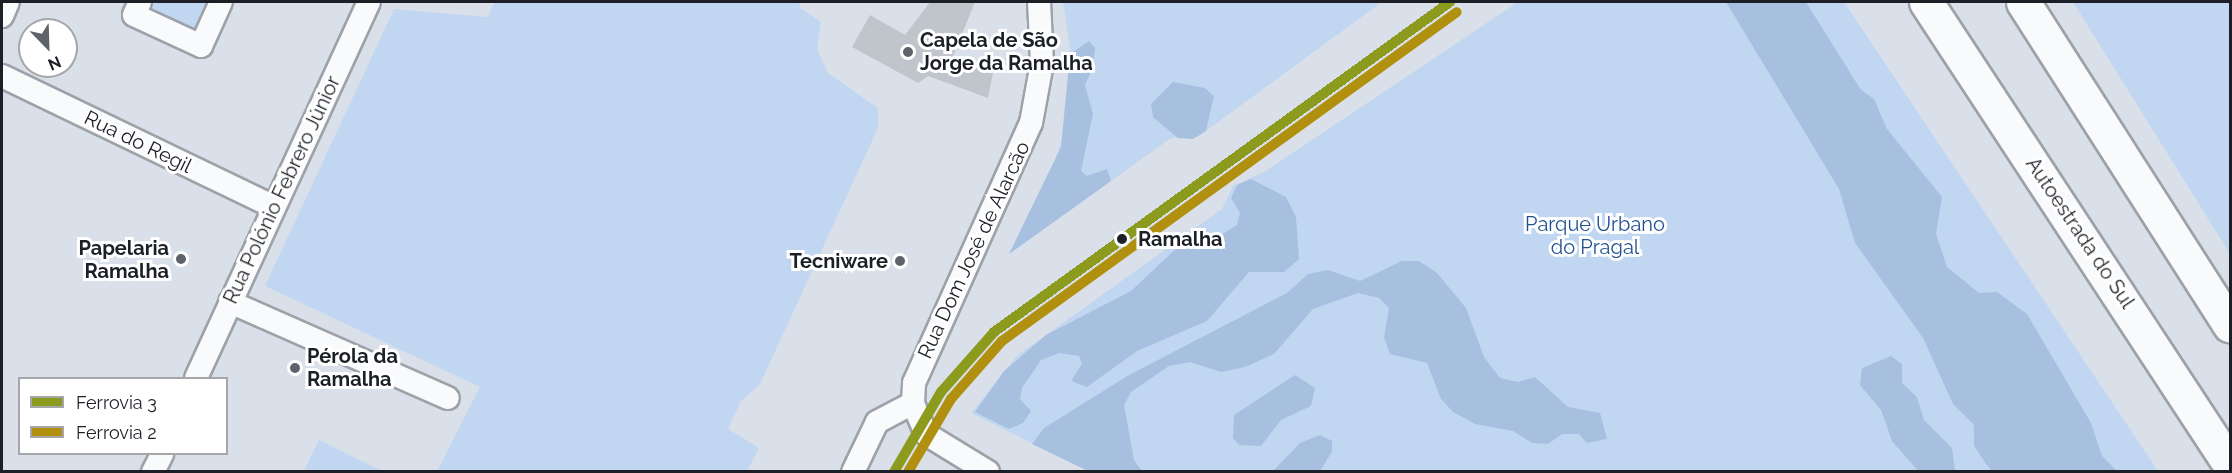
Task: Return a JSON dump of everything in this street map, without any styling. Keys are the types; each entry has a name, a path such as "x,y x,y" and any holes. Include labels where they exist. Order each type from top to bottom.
{"highway":[{"name":"Autoestrada do Sul","path":"1926,2 2230,465"},
{"path":"2023,2 2230,326"}],"street":[{"path":"2,16 8,2"},
{"path":"140,2 134,15 201,46 221,2"},
{"name":"Rua Polónio Febrero Júnior","path":"196,377 369,2"},
{"name":"Rua Dom José de Alarcão","path":"913,403 918,371 1031,123 1042,63 1039,2"},
{"name":"Rua do Regil","path":"2,76 274,207"},
{"path":"230,302 448,398"},
{"path":"853,471 877,422 913,403 936,444 988,471"},
{"path":"153,471 161,455"}],"green space":[{"path":"148,2 210,2 196,34 144,11"},
{"path":"495,2 802,2 799,7 821,22 817,49 828,73 878,108 878,128 760,384 741,401 728,429 759,448 747,471 437,471 480,387 265,286 394,9 487,17"},
{"path":"1063,2 1382,2 1199,136 1171,138 1009,254 1052,171 1066,127 1070,48"},
{"name":"Parque Urbano do Pragal","path":"1518,2 1844,2 2158,471 1088,471 971,413 1018,355 1222,209 1233,186 1264,172"},
{"path":"2073,2 2230,2 2230,254"},
{"path":"319,440 382,471 304,471"}],"shaded area":[{"path":"1726,2 1806,2 1861,90 1874,99 1887,129 1942,197 1936,234 1947,267 1979,293 1997,292 2027,314 2091,423 2102,456 2117,471 1992,471 1986,464 1974,446 1974,425 1953,404 1923,338 1855,243 1839,189"},
{"path":"1089,41 1095,48 1093,67 1085,85 1093,114 1081,171 1087,176 1107,169 1111,181 1009,254 1061,147 1070,54"},
{"path":"1173,82 1205,88 1214,96 1206,131 1193,139 1178,138 1153,117 1151,104"},
{"path":"1251,179 1286,197 1296,217 1299,259 1284,272 1249,272 1207,321 1137,351 1087,387 1071,381 1082,364 1079,356 1059,353 1041,360 1022,388 1020,399 1031,411 1023,423 1009,429 975,412 1004,371 1046,335 1131,291 1197,229 1213,240 1237,225 1240,213 1231,198 1237,185"},
{"path":"1402,261 1419,261 1437,273 1466,308 1484,357 1500,378 1518,382 1535,377 1568,407 1600,413 1607,439 1587,443 1579,434 1562,434 1548,444 1532,443 1513,431 1475,424 1453,412 1441,399 1427,363 1390,354 1384,338 1389,308 1379,298 1358,293 1313,309 1274,354 1245,367 1221,372 1190,362 1169,366 1131,392 1124,405 1134,460 1142,471 1088,471 1032,444 1044,428 1129,375 1287,293 1308,274 1328,270 1360,281"},
{"path":"1891,356 1902,364 1902,383 1917,397 1924,420 1952,448 1955,471 1918,471 1892,441 1881,410 1860,385 1862,368"},
{"path":"1295,375 1315,388 1311,406 1281,420 1261,446 1239,445 1233,438 1234,415"},
{"path":"1320,435 1332,441 1332,452 1320,471 1273,471 1300,443"}],"building":[{"name":"Capela de São Jorge da Ramalha","path":"930,2 975,2 953,56 993,73 988,98 928,76 918,83 852,47 870,15 905,35"}],"rail line":[{"name":"3","path":"894,472 941,392 994,332 1450,2"},
{"name":"2","path":"908,472 951,399 1002,341 1457,12"}],"place":[{"name":"Capela de São Jorge da Ramalha","path":"908,52"},
{"name":"Ramalha","path":"1122,239"},
{"name":"Papelaria Ramalha","path":"181,259"},
{"name":"Tecniware","path":"900,261"},
{"name":"Pérola da Ramalha","path":"295,368"}]}
